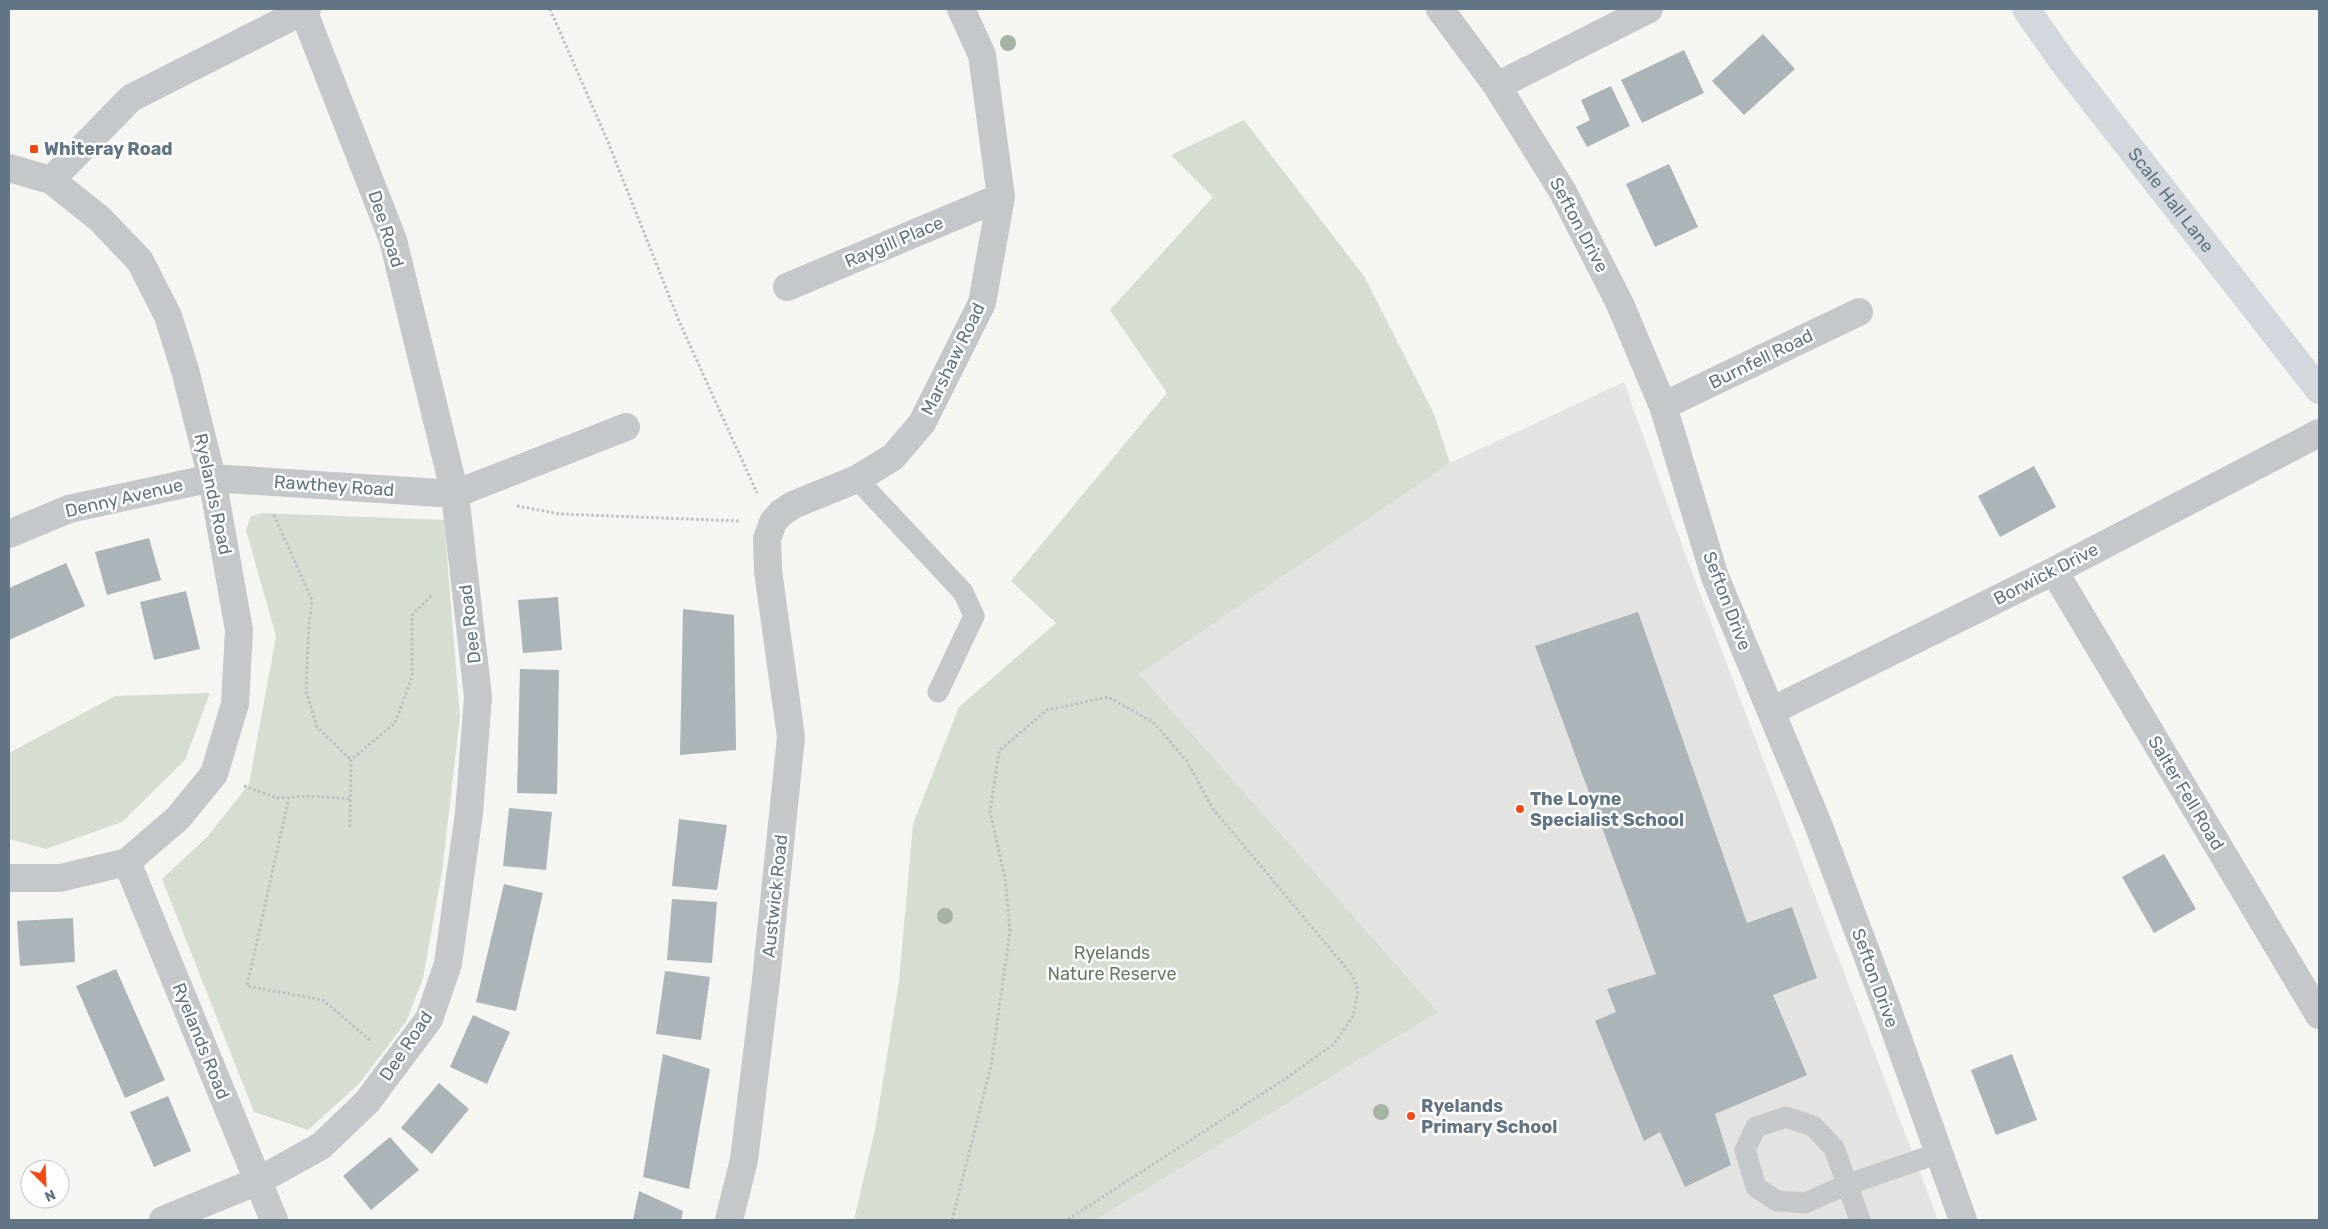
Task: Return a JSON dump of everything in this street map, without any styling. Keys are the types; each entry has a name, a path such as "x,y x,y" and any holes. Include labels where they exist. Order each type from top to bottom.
{"street":[{"path":"51,180 131,98 305,9"},
{"name":"Dee Road","path":"163,1220 258,1181 321,1146 367,1102 428,1019 448,964 469,813 478,697 455,494 393,240 305,9"},
{"name":"Marshaw Road","path":"773,522 781,513 794,505 857,479 893,457 922,423 982,303 1001,197 982,55 961,9"},
{"name":"Sefton Drive","path":"1440,9 1497,86 1567,200 1620,304 1662,406 1715,577 1832,861 1963,1220"},
{"path":"1497,86 1649,9"},
{"name":"Scale Hall Lane","path":"2026,9 2069,70 2319,390"},
{"name":"Ryelands Road","path":"9,168 51,180 100,219 140,261 168,316 185,370 212,478 239,630 235,704 214,774 178,818 127,862 60,878 9,878"},
{"name":"Raygill Place","path":"787,287 1001,197"},
{"name":"Burnfell Road","path":"1662,406 1859,312"},
{"path":"455,494 626,427"},
{"name":"Borwick Drive","path":"1771,712 2054,571 2319,433"},
{"name":"Rawthey Road","path":"212,478 455,494"},
{"name":"Denny Avenue","path":"9,534 69,509 212,478"},
{"name":"Austwick Road","path":"728,1220 745,1151 766,980 791,737 768,571 767,539 773,522"},
{"name":"Salter Fell Road","path":"2054,571 2319,1015"},
{"name":"Ryelands Road","path":"127,862 274,1220"}],"lane":[{"path":"857,479 963,592 974,616 938,692"},
{"path":"1860,1220 1846,1185 1834,1148 1813,1126 1786,1117 1756,1127 1745,1150 1756,1187 1777,1201 1805,1203 1846,1185 1939,1153"}],"path":[{"path":"550,9 608,142 680,321 758,495 773,522"},
{"path":"258,481 312,600 306,691 317,727 351,760 350,827"},
{"path":"512,505 560,514 773,522"},
{"path":"351,760 395,723 412,677 412,615"},
{"path":"952,1220 990,1066 1010,931 1005,878 990,812 999,751 1047,710 1108,697 1153,722 1186,760 1212,809 1352,975 1358,990 1353,1016 1334,1044 1285,1079 1067,1220"},
{"path":"277,798 309,796 351,799"},
{"path":"289,797 247,986 323,1000 396,1063"}],"shaded area":[{"name":"The Loyne Specialist School","path":"1624,382 1687,559 1938,1220 1095,1220 1438,1012 1138,674 1450,463"}],"green space":[{"name":"Ryelands Nature Reserve","path":"1244,120 1364,276 1434,414 1450,463 1139,674 1438,1012 1095,1220 854,1220 875,1130 899,981 913,824 959,707 1056,623 1011,581 1167,393 1110,310 1213,197 1171,155"},
{"path":"263,513 444,520 460,717 442,872 423,978 406,1022 359,1084 308,1130 254,1112 162,879 208,836 249,784 276,636 246,530 251,516"},
{"path":"210,693 185,760 122,822 46,849 9,839 9,753 115,696"}],"building":[{"path":"1763,34 1795,69 1744,115 1712,81"},
{"path":"1684,50 1704,93 1642,123 1621,80"},
{"path":"1611,86 1630,126 1587,147 1576,127 1590,120 1581,100"},
{"path":"1669,164 1698,227 1655,247 1626,184"},
{"path":"2034,466 2056,507 2000,537 1978,496"},
{"path":"149,538 161,580 107,595 95,552"},
{"path":"66,563 85,606 9,640 9,588"},
{"path":"186,591 200,649 154,660 140,602"},
{"path":"558,597 562,650 523,653 518,600"},
{"path":"683,609 734,615 736,750 680,755"},
{"path":"1638,612 1747,923 1792,907 1817,978 1773,995 1807,1075 1715,1114 1731,1165 1685,1187 1660,1132 1644,1141 1595,1021 1616,1012 1607,989 1656,974 1535,646"},
{"path":"520,669 559,670 557,794 517,793"},
{"path":"509,808 552,812 546,870 503,866"},
{"path":"679,819 727,825 717,890 672,886"},
{"path":"2164,854 2196,909 2154,933 2122,877"},
{"path":"504,884 543,893 516,1011 476,1002"},
{"path":"672,899 717,902 712,963 667,960"},
{"path":"73,918 75,962 20,966 17,921"},
{"path":"116,969 165,1080 125,1098 76,986"},
{"path":"665,971 710,977 701,1040 656,1034"},
{"path":"473,1015 510,1032 487,1084 450,1067"},
{"path":"663,1054 710,1069 689,1189 643,1177"},
{"path":"2012,1054 2037,1120 1996,1135 1971,1070"},
{"path":"439,1083 469,1109 432,1154 401,1128"},
{"path":"168,1096 191,1151 154,1167 130,1112"},
{"path":"390,1137 419,1170 371,1210 343,1176"},
{"path":"639,1191 683,1211 681,1220 633,1220"}],"place":[{"name":"Whiteray Road","path":"34,149"},
{"name":"The Loyne Specialist School","path":"1520,809"},
{"name":"Ryelands Primary School","path":"1411,1116"}]}
